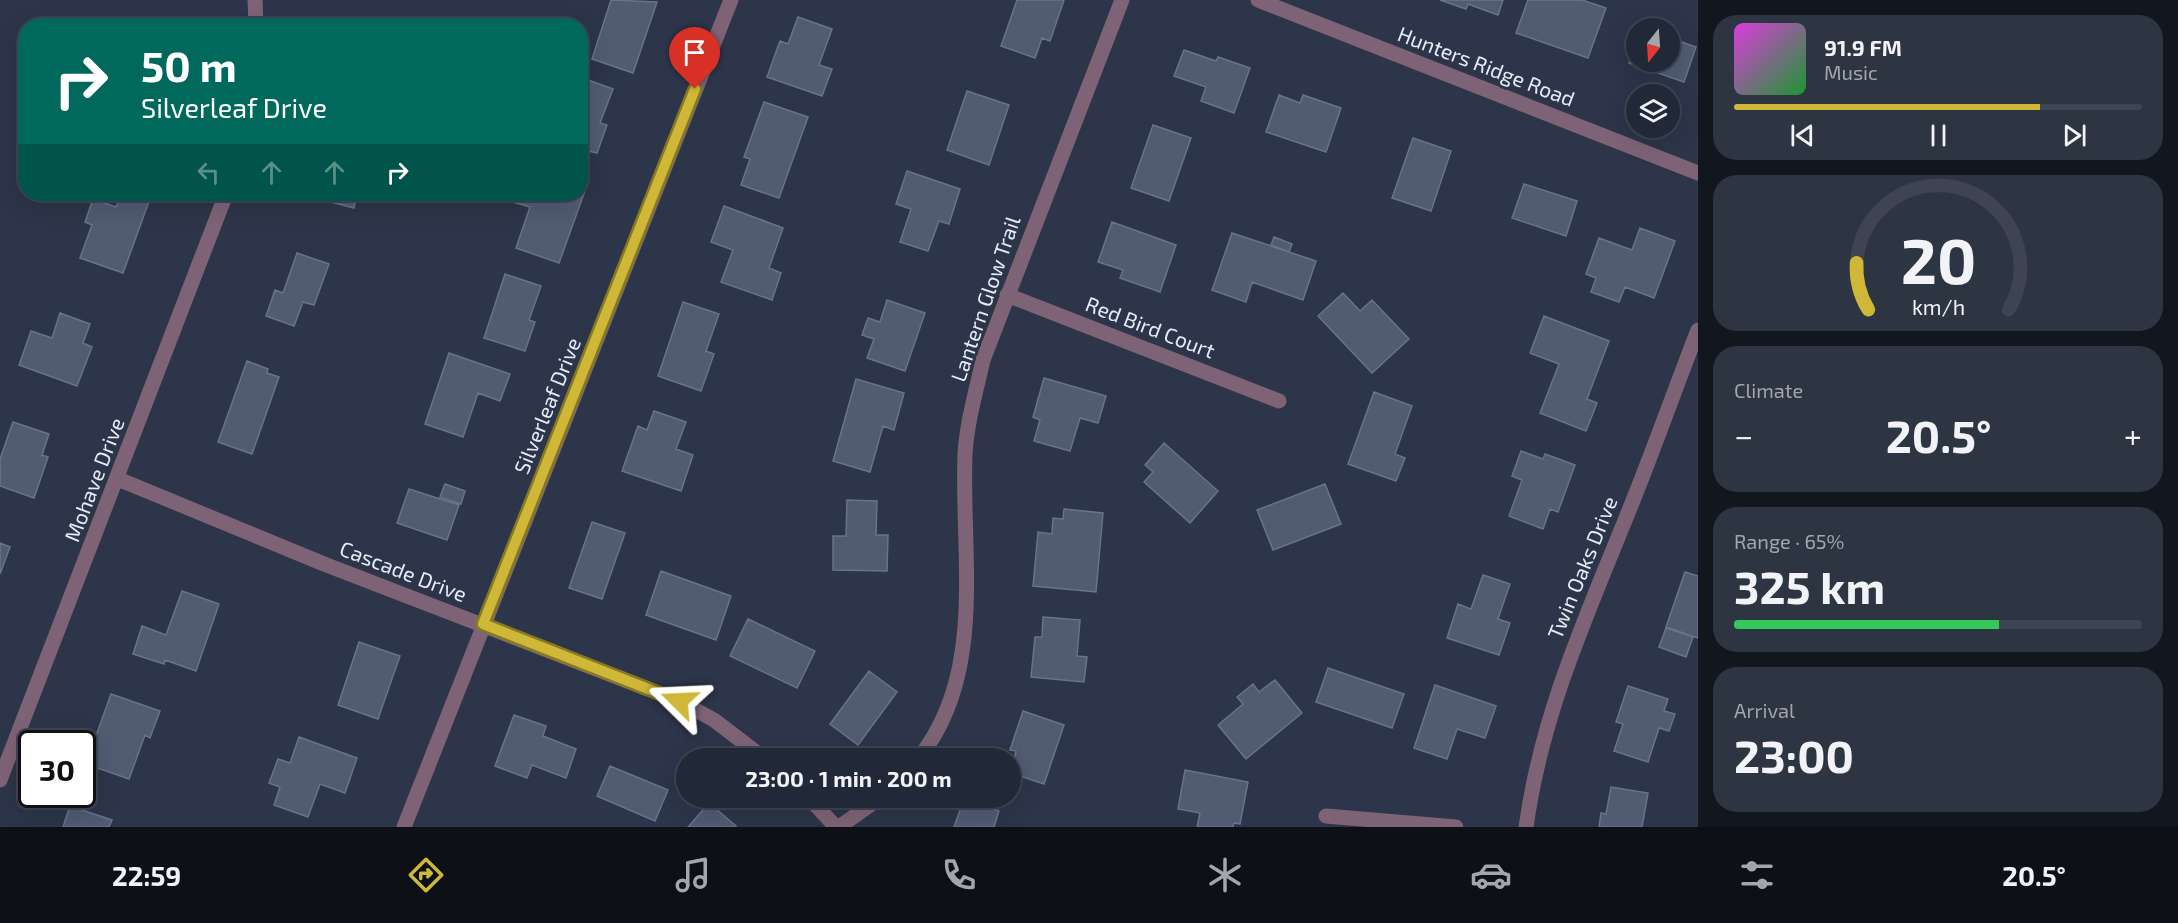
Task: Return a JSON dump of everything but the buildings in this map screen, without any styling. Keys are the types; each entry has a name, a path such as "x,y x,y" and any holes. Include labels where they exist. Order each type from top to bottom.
{"street":[{"path":"255,0 256,18"},
{"name":"Silverleaf Drive","path":"404,827 731,0"},
{"name":"Lantern Glow Trail","path":"927,748 948,711 959,677 965,633 965,451 972,405 983,360 1122,0"},
{"name":"Hunters Ridge Road","path":"1258,0 1698,173"},
{"name":"Mohave Drive","path":"0,780 223,201"},
{"name":"Red Bird Court","path":"1007,295 1279,401"},
{"name":"Twin Oaks Drive","path":"1526,827 1532,781 1544,729 1566,666 1698,330"},
{"name":"Cascade Drive","path":"118,479 324,564 679,701 714,720 751,748"},
{"path":"819,808 838,827 866,808"},
{"path":"1326,816 1456,827"}],"route":[{"path":"679,701 483,624 695,89"}]}
